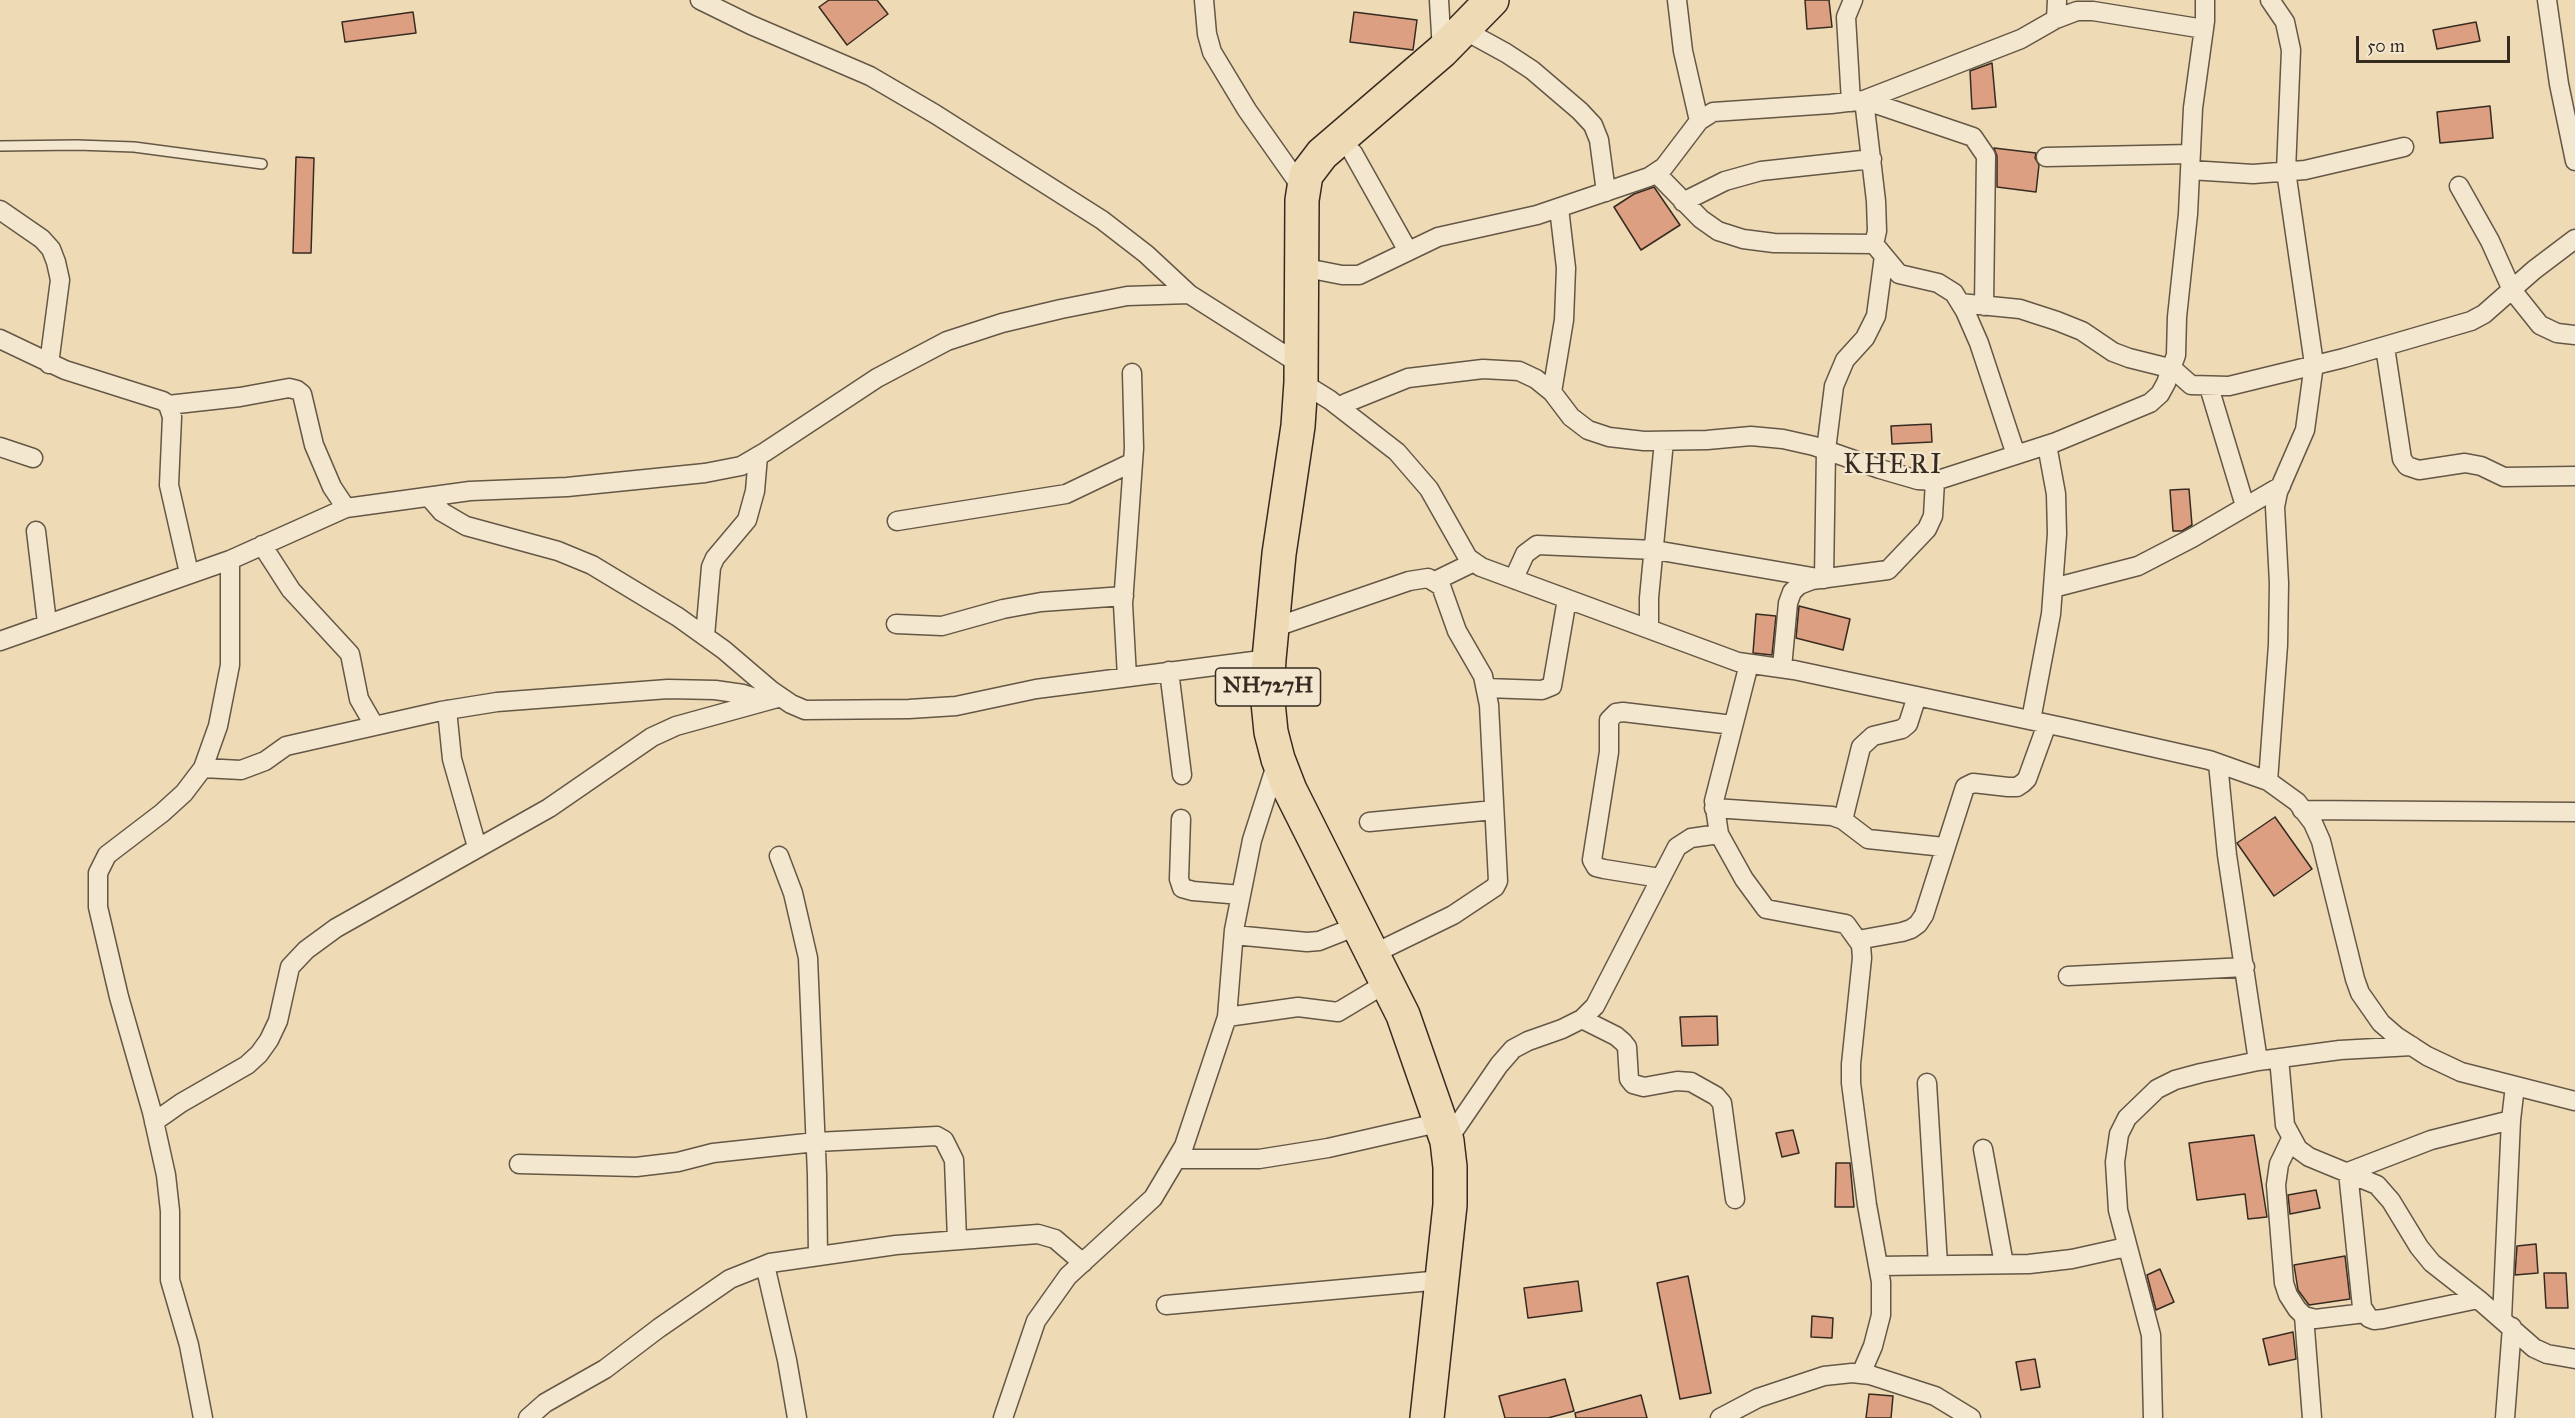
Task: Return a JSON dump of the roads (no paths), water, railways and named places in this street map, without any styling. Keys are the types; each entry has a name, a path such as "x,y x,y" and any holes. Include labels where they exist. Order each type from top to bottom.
{"highway":[{"name":"NH727H","path":"1427,1418 1450,1205 1450,1167 1444,1132 1403,1016 1290,790 1278,759 1271,732 1268,692 1270,644 1298,426 1301,374 1302,188 1312,165 1322,154 1453,41 1492,0"}],"street":[{"path":"700,0 728,15 870,75 1102,220 1146,254 1189,294 1301,374 1397,452 1429,489 1468,558 1481,567 1738,662 1782,668 2039,722 2218,763 2268,781 2297,802 2313,823 2321,842 2338,917 2360,993 2381,1023 2412,1046 2461,1072 2575,1101"},
{"path":"1204,0 1207,34 1212,52 1247,110 1302,188"},
{"path":"1438,0 1453,41 1506,53 1532,70 1593,125 1599,140 1606,192"},
{"path":"1677,0 1683,51 1699,121"},
{"path":"1824,579 1826,450 1834,386 1845,360 1865,338 1876,316 1879,250 1872,159 1858,101 1846,17 1853,0"},
{"path":"2056,19 2057,0"},
{"path":"1341,408 1346,403 1408,378 1483,369 1519,371 1552,392 1571,417 1588,430 1609,437 1664,441 1751,436 1783,439 1826,450 1918,480 1935,481 2047,445 2150,404 2160,394 2173,369 2191,162 2193,108 2204,28 2205,0"},
{"path":"2268,781 2278,645 2279,582 2275,507 2281,486 2305,430 2314,364 2286,171 2290,50 2285,22 2270,0"},
{"path":"2547,0 2569,104 2575,161"},
{"path":"1301,267 1342,275 1359,275 1438,237 1538,215 1656,173 1664,167 1699,121 1713,112 1858,101 2021,39 2056,19 2077,11 2093,11 2204,28"},
{"path":"1858,101 1973,137 1986,156 1984,306"},
{"path":"2046,157 2191,162 2253,174 2305,170 2404,147"},
{"path":"1353,153 1408,251"},
{"path":"1683,202 1725,181 1761,171 1872,159"},
{"path":"1656,173 1701,219 1718,231 1743,239 1774,243 1879,250 1899,274 1947,287 1960,303 1978,343 2016,455"},
{"path":"2459,186 2490,241 2512,290 2540,325 2557,333 2575,335"},
{"path":"1552,392 1564,320 1566,268 1559,208"},
{"path":"0,210 42,239 51,249 56,262 60,280 50,364"},
{"path":"0,218 0,223"},
{"path":"1960,303 2020,309 2082,331 2113,352 2173,369 2191,385 2229,386 2385,347 2471,321 2484,314 2575,239"},
{"path":"0,641 230,560 346,508 470,491 567,487 705,473 741,466 877,378 947,341 1002,323 1127,296 1189,294"},
{"path":"0,339 50,364 163,401 168,405 172,417 169,485 189,573"},
{"path":"2385,347 2402,459 2407,466 2419,470 2464,463 2481,466 2504,477 2575,476"},
{"path":"1126,677 1124,596 1133,462 1132,373"},
{"path":"2209,387 2245,506"},
{"path":"168,405 240,398 289,388 297,390 302,394 314,446 322,466 346,508"},
{"path":"1649,628 1649,598 1664,441"},
{"path":"1858,940 1911,930 1918,924 1924,915 1965,787 1973,783 2017,787 2027,779 2039,722 2057,534 2056,494 2047,445"},
{"path":"0,447 33,458"},
{"path":"705,636 711,567 715,558 747,520 755,490 758,456"},
{"path":"897,521 1066,494 1133,462"},
{"path":"1782,668 1788,603 1792,592 1799,585 1824,579 1888,570 1899,561 1930,522 1933,516 1935,481"},
{"path":"2053,588 2138,566 2281,486"},
{"path":"429,497 442,512 466,526 558,551 592,565 705,636 774,699"},
{"path":"36,531 47,623"},
{"path":"262,545 291,590 350,654 359,699 374,724"},
{"path":"1516,580 1515,576 1525,554 1537,545 1655,550 1824,579"},
{"path":"203,1418 189,1345 170,1280 170,1211 166,1175 101,918 99,873 106,855 162,813 184,793 203,768 218,726 230,665 230,560"},
{"path":"1435,580 1474,562"},
{"path":"203,768 241,770 255,766 286,746 374,724 447,710 552,696 668,689 715,690 774,699 805,710 956,706 1036,689 1169,671 1270,644 1409,581 1428,578 1435,580 1441,586 1457,631 1483,676 1486,688 1489,705 1499,876 1495,887 1452,915 1381,968 1347,1009 1338,1012 1298,1007 1227,1017"},
{"path":"896,624 942,626 1003,609 1041,602 1124,596"},
{"path":"1486,688 1542,690 1552,686 1567,599"},
{"path":"1749,664 1714,807 1719,834 1744,879 1766,909 1846,924 1858,940 1862,958 1851,1083 1867,1205 1879,1266 1881,1315 1873,1346 1861,1374"},
{"path":"1169,671 1182,775"},
{"path":"1843,820 1860,747 1873,736 1902,729 1908,724 1917,696"},
{"path":"154,1122 181,1103 247,1065 259,1054 269,1041 278,1021 290,968 306,950 336,928 549,807 652,737 676,726 774,699"},
{"path":"447,710 452,759 477,847"},
{"path":"1660,878 1604,870 1596,867 1593,860 1609,752 1610,720 1616,712 1623,712 1733,725"},
{"path":"1003,1418 1036,1321 1063,1283 1153,1198 1184,1146 1227,1017 1234,935 1241,895 1252,840 1278,759"},
{"path":"2218,763 2227,855 2258,1061"},
{"path":"1714,807 1832,816 1843,820 1868,839 1944,847"},
{"path":"1370,822 1494,810"},
{"path":"2302,810 2575,812"},
{"path":"1181,819 1179,879 1182,888 1241,895"},
{"path":"1177,1159 1259,1159 1444,1132 1513,1049 1582,1019 1595,1006 1677,847 1684,841 1719,834"},
{"path":"778,856 793,893 808,958 816,1142 818,1256"},
{"path":"1234,935 1307,942 1319,941 1357,926"},
{"path":"2068,976 2245,967"},
{"path":"1582,1019 1616,1036 1627,1047 1629,1079 1633,1084 1644,1088 1677,1081 1692,1082 1716,1096 1722,1104 1735,1199"},
{"path":"2153,1418 2151,1335 2118,1210 2115,1162 2119,1134 2127,1118 2157,1089 2175,1080 2258,1061 2340,1050 2412,1046"},
{"path":"2279,1058 2285,1125 2290,1139 2298,1149 2309,1157 2370,1180 2384,1191 2413,1239 2432,1263 2540,1351 2575,1359"},
{"path":"1926,1083 1938,1265"},
{"path":"2505,1418 2511,1120 2515,1086"},
{"path":"2348,1172 2431,1140 2511,1120"},
{"path":"519,1164 636,1167 659,1165 713,1153 816,1142 937,1136 944,1140 954,1160 957,1240"},
{"path":"2290,1139 2278,1164 2276,1185 2284,1283 2288,1295 2297,1310 2304,1316 2315,1319 2365,1313"},
{"path":"1983,1149 2004,1264"},
{"path":"2348,1172 2362,1307 2365,1313 2374,1320 2383,1319 2478,1299"},
{"path":"528,1418 545,1403 605,1370 659,1328 729,1279 765,1265 896,1245 1038,1234 1055,1239 1083,1263"},
{"path":"1879,1266 2004,1264 2072,1259 2126,1247"},
{"path":"765,1265 787,1360 797,1418"},
{"path":"1166,1305 1442,1280"},
{"path":"2304,1316 2312,1418"},
{"path":"1720,1418 1758,1398 1824,1376 1852,1373 1935,1396 1971,1418"}],"lane":[{"path":"0,146 135,147 262,164"}],"district":[{"name":"KHERI","path":"1893,466"}]}
